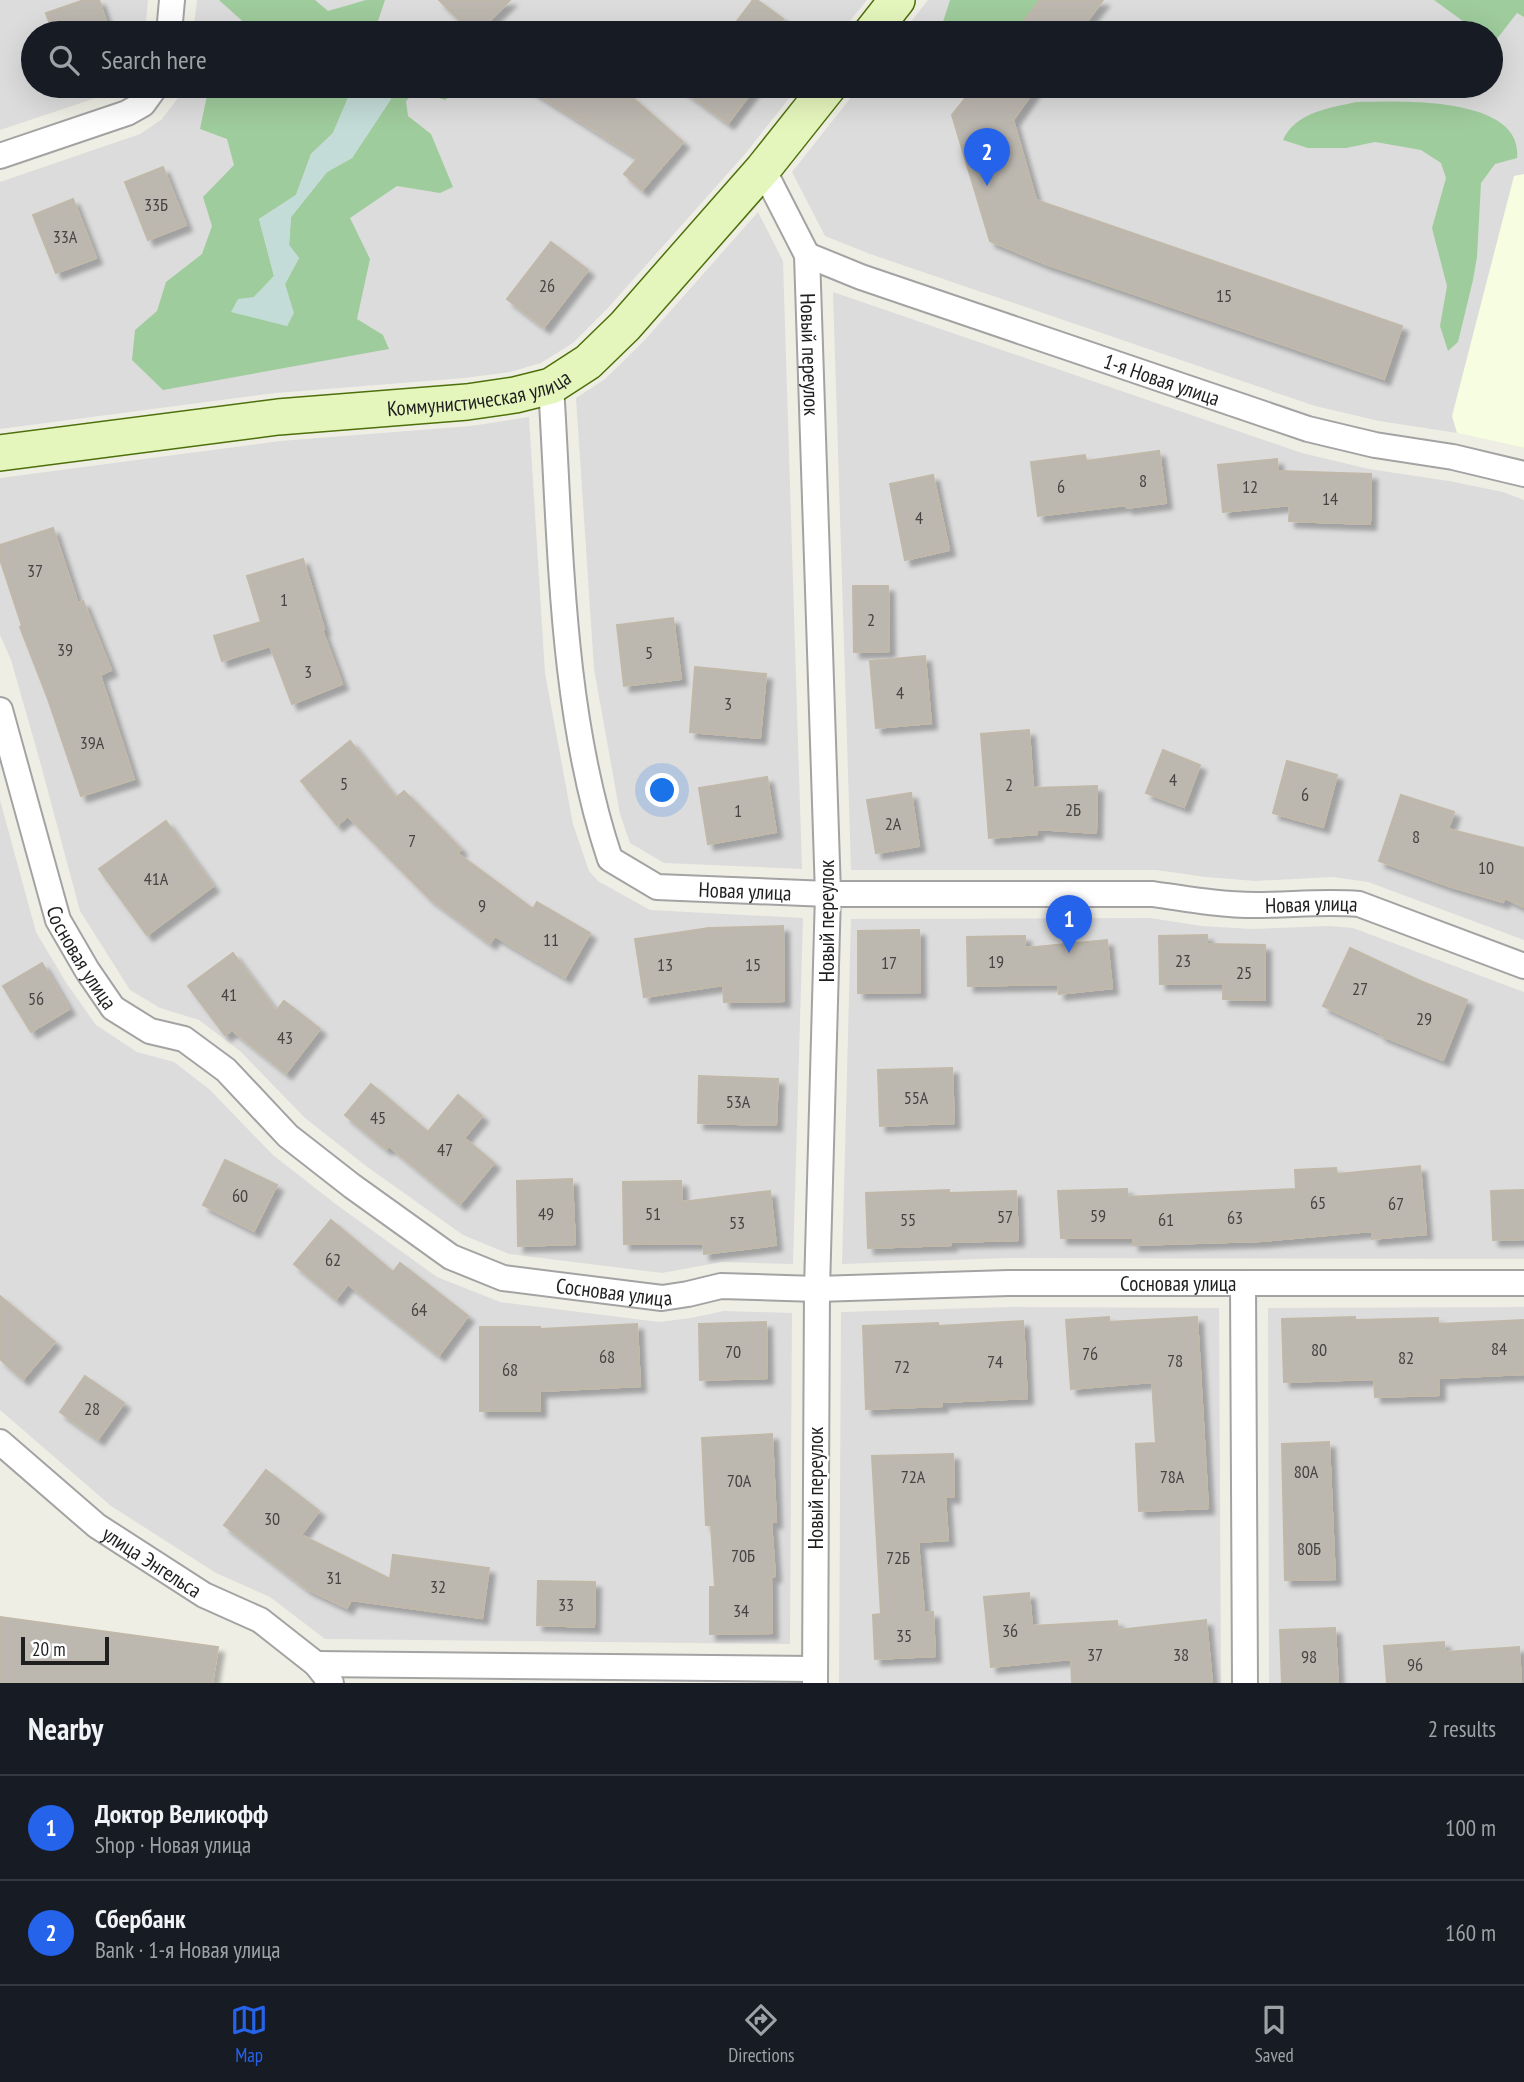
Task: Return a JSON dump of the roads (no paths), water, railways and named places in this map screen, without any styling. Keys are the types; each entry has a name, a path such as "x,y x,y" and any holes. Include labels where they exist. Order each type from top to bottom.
{"street":[{"path":"170,21 172,0"},
{"path":"880,21 897,0"},
{"path":"0,156 127,113 143,104 147,98"},
{"name":"Коммунистическая улица","path":"0,453 278,417 467,402 515,395 551,386 588,362 625,326 763,169 819,98"},
{"name":"Новый переулок","path":"763,169 807,255 828,894 817,1289 814,1676"},
{"name":"1-я Новая улица","path":"807,255 861,277 1308,429 1375,445 1453,457 1524,474"},
{"name":"Новая улица","path":"551,386 569,671 597,820 610,859 657,887 828,894 1153,894 1204,902 1254,905 1330,902 1359,904 1524,966"},
{"name":"Сосновая улица","path":"0,710 58,920 113,1008 150,1031 184,1039 226,1070 288,1136 352,1186 451,1257 503,1278 662,1297 721,1286 817,1289 1008,1283 1524,1283"},
{"path":"1243,1283 1245,1683"},
{"name":"улица Энгельса","path":"0,1442 96,1526 204,1595 260,1620 324,1673 814,1676"}],"place":[{"name":"Сбербанк","path":"987,186"},
{"name":"Доктор Великофф","path":"1069,953"}]}
